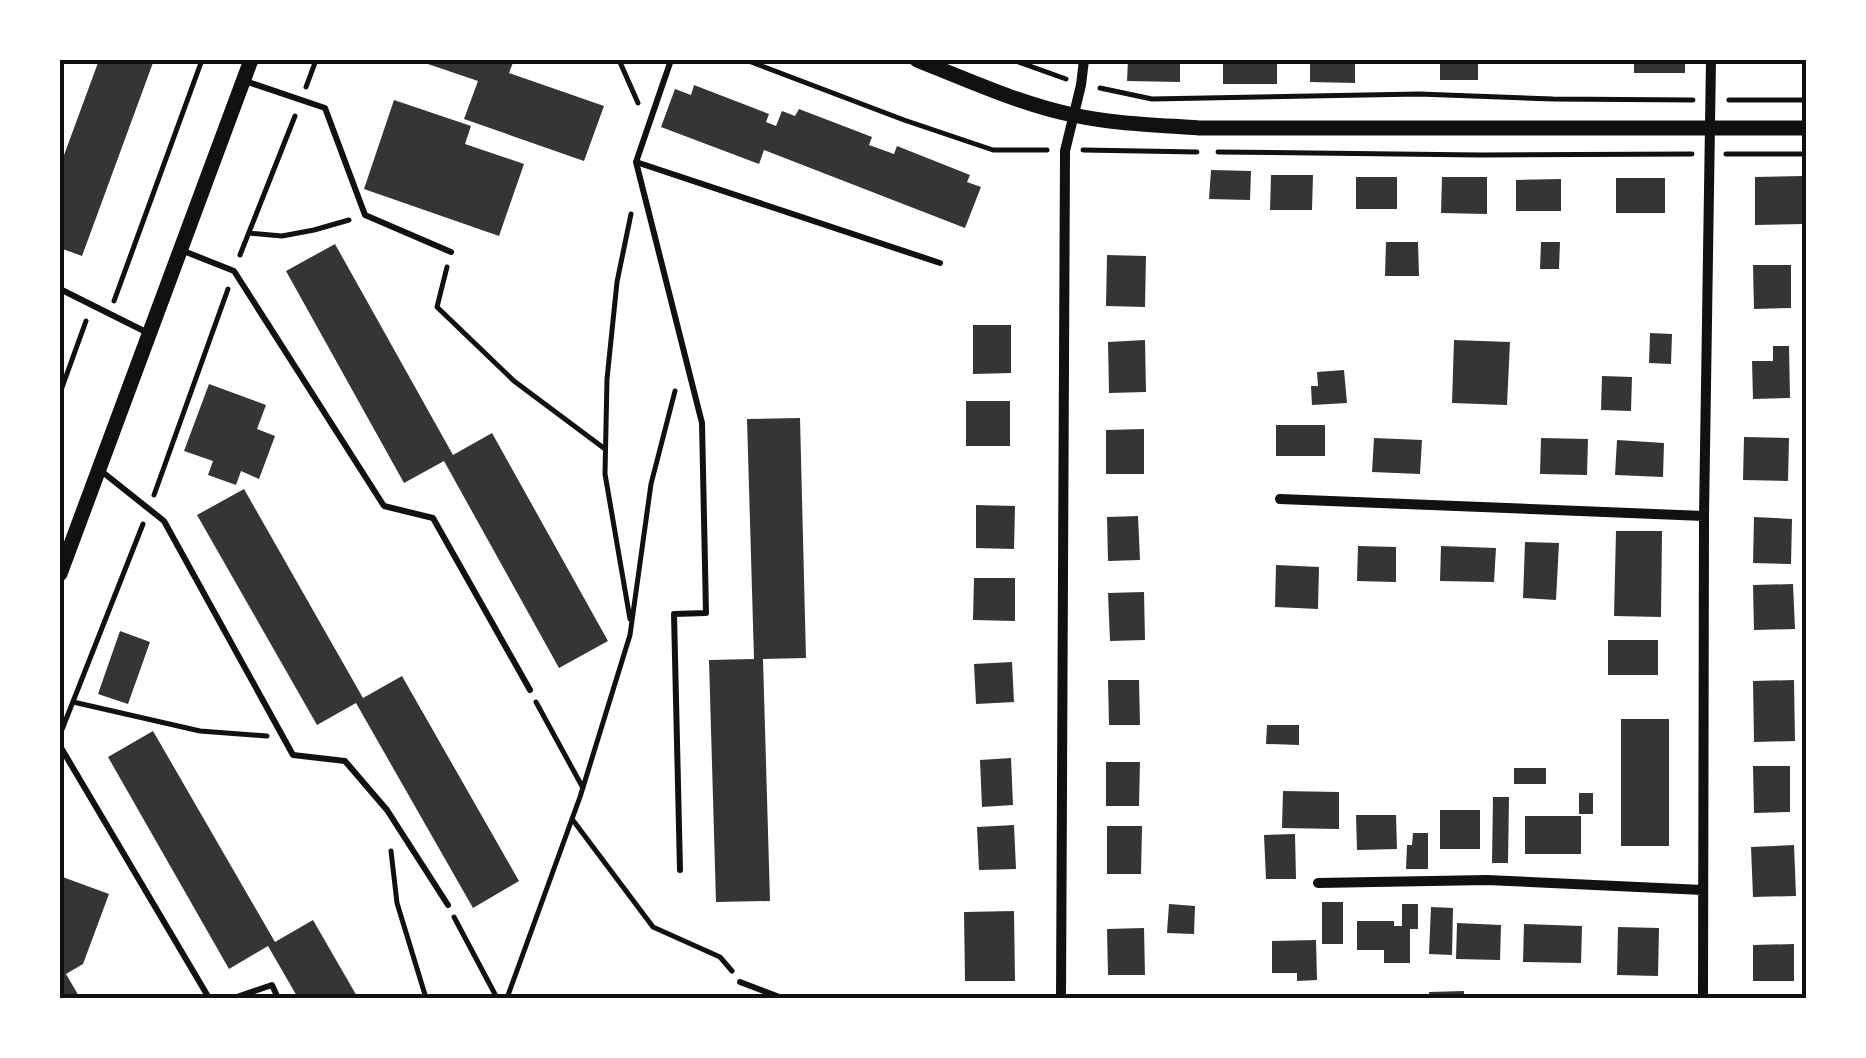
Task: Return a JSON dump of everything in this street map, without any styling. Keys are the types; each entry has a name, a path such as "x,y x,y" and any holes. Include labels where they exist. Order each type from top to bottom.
{"main road":[{"path":"60,574 251,60"},
{"path":"917,60 1072,115 1127,124 1199,128 1806,128"}],"street":[{"path":"1061,998 1070,150 1072,115 1082,84 1084,60"},
{"path":"1703,998 1704,516 1712,60"},
{"path":"1280,500 1704,516"},
{"path":"1318,883 1487,880 1704,890"}],"lane":[{"path":"671,60 636,162 702,423 706,613 674,614 680,870"},
{"path":"244,80 324,108 365,215 451,252"},
{"path":"636,162 940,263"},
{"path":"180,250 234,271 384,506 432,518 530,690"},
{"path":"60,288 149,333"},
{"path":"99,469 164,521 293,755 346,761 386,810 448,905"},
{"path":"60,746 208,998"},
{"path":"740,982 782,998"},
{"path":"234,998 272,985 278,998"}],"path":[{"path":"109,313 202,60"},
{"path":"60,735 316,60"},
{"path":"619,60 648,126"},
{"path":"746,60 994,150 1806,154"},
{"path":"1013,60 1082,84 1152,99 1419,94 1806,100"},
{"path":"1698,154 1711,152"},
{"path":"631,627 604,474 607,378 617,282 639,175"},
{"path":"249,233 282,236 365,215"},
{"path":"451,252 436,307 514,381 605,449"},
{"path":"60,393 92,304"},
{"path":"507,998 583,788 631,627 651,484 675,391"},
{"path":"530,690 583,788"},
{"path":"73,702 200,730 283,738"},
{"path":"572,819 652,927 720,957 740,982"},
{"path":"391,847 397,904 426,998"},
{"path":"448,905 496,998"}],"building":[{"path":"99,60 154,60 82,256 60,248 60,166"},
{"path":"514,60 509,73 604,106 584,161 464,119 478,81 419,61"},
{"path":"1128,60 1180,60 1180,82 1127,81"},
{"path":"1223,60 1277,60 1277,84 1223,84"},
{"path":"1310,60 1355,60 1355,83 1310,82"},
{"path":"1440,60 1478,60 1478,80 1440,80"},
{"path":"1634,60 1685,60 1685,73 1634,73"},
{"path":"694,85 769,114 766,122 776,126 782,111 795,116 799,109 872,137 869,145 894,154 897,146 970,175 967,182 981,187 965,228 764,150 759,164 661,127 675,89 691,95"},
{"path":"394,100 471,126 465,144 524,164 499,236 364,189"},
{"path":"1211,170 1251,171 1250,200 1209,199"},
{"path":"1271,175 1313,175 1312,210 1270,210"},
{"path":"1804,176 1804,224 1755,225 1755,177"},
{"path":"1356,177 1397,177 1397,209 1356,209"},
{"path":"1442,177 1487,177 1487,214 1441,213"},
{"path":"1616,178 1665,178 1665,213 1616,213"},
{"path":"1561,179 1561,211 1516,211 1516,180"},
{"path":"1386,242 1418,242 1419,276 1385,276"},
{"path":"1541,242 1560,242 1559,269 1540,269"},
{"path":"335,244 453,455 492,433 608,641 559,668 444,461 404,483 286,271"},
{"path":"1107,255 1146,256 1145,307 1106,306"},
{"path":"1753,265 1791,265 1791,308 1754,309"},
{"path":"973,325 1011,325 1011,373 973,374"},
{"path":"1650,333 1672,334 1671,364 1649,363"},
{"path":"1145,340 1146,392 1109,393 1108,342"},
{"path":"1454,340 1510,342 1507,405 1452,403"},
{"path":"1773,346 1789,346 1790,398 1753,399 1752,361 1773,361"},
{"path":"1344,370 1347,403 1312,405 1311,386 1318,386 1317,372"},
{"path":"1602,376 1632,377 1631,411 1601,410"},
{"path":"209,384 266,405 257,429 275,436 259,479 241,471 236,485 208,475 213,461 184,451"},
{"path":"966,401 1010,401 1010,446 966,446"},
{"path":"800,418 806,658 763,659 770,901 716,902 709,660 754,659 747,419"},
{"path":"1276,425 1325,425 1325,456 1276,456"},
{"path":"1144,429 1144,474 1106,474 1106,430"},
{"path":"1744,437 1789,438 1788,481 1743,480"},
{"path":"1374,438 1422,440 1420,474 1372,472"},
{"path":"1541,438 1588,439 1587,475 1540,474"},
{"path":"1617,440 1664,443 1663,477 1615,475"},
{"path":"244,489 363,698 402,676 519,881 473,908 356,703 317,725 197,515"},
{"path":"976,505 1015,506 1014,549 976,548"},
{"path":"1138,516 1140,560 1108,561 1107,517"},
{"path":"1754,517 1792,519 1791,564 1753,563"},
{"path":"1616,531 1662,531 1661,617 1614,616"},
{"path":"1525,542 1559,543 1556,600 1523,598"},
{"path":"1358,546 1396,547 1396,582 1357,581"},
{"path":"1441,546 1496,548 1494,582 1440,581"},
{"path":"1276,565 1319,567 1318,609 1275,607"},
{"path":"974,578 1015,578 1015,621 973,620"},
{"path":"1793,584 1795,629 1754,630 1753,585"},
{"path":"1144,592 1145,640 1110,641 1108,593"},
{"path":"120,631 150,642 128,704 98,694"},
{"path":"1608,640 1658,640 1658,675 1608,675"},
{"path":"1012,662 1014,702 976,704 974,664"},
{"path":"1108,680 1139,680 1140,725 1109,725"},
{"path":"1794,680 1795,741 1754,742 1753,681"},
{"path":"1621,719 1669,719 1669,846 1621,846"},
{"path":"1267,725 1299,725 1299,745 1266,744"},
{"path":"153,731 275,942 313,920 358,998 298,998 268,946 229,969 108,757"},
{"path":"1011,758 1013,805 982,807 980,760"},
{"path":"1106,762 1140,762 1139,806 1106,806"},
{"path":"1753,766 1790,766 1790,812 1754,813"},
{"path":"1514,768 1546,768 1546,784 1514,784"},
{"path":"1283,791 1339,792 1339,829 1282,828"},
{"path":"1579,793 1593,793 1593,814 1579,814"},
{"path":"1493,797 1509,797 1508,863 1492,863"},
{"path":"1440,810 1480,810 1480,849 1440,849"},
{"path":"1356,815 1396,815 1397,849 1357,850"},
{"path":"1525,816 1581,816 1581,854 1525,854"},
{"path":"1014,825 1016,869 979,870 977,827"},
{"path":"1107,826 1142,826 1141,874 1107,874"},
{"path":"1413,833 1428,833 1428,869 1406,869 1407,845 1412,845"},
{"path":"1295,834 1296,879 1266,879 1264,835"},
{"path":"1794,845 1796,896 1753,897 1751,847"},
{"path":"60,876 109,894 83,964 66,974 80,998 60,998"},
{"path":"1322,902 1343,902 1343,944 1322,944"},
{"path":"1169,904 1195,906 1194,934 1167,933"},
{"path":"1402,904 1418,904 1418,929 1410,929 1410,963 1384,963 1384,950 1357,950 1357,921 1394,921 1394,926 1402,926"},
{"path":"1431,907 1453,908 1452,955 1429,954"},
{"path":"1014,911 1015,981 965,981 964,912"},
{"path":"1457,923 1501,925 1500,960 1456,959"},
{"path":"1524,924 1582,926 1581,963 1523,962"},
{"path":"1618,927 1659,928 1658,976 1617,975"},
{"path":"1144,928 1145,975 1108,975 1107,929"},
{"path":"1316,940 1317,980 1297,981 1297,973 1272,973 1272,941"},
{"path":"1794,944 1794,981 1753,981 1753,945"},
{"path":"1464,991 1464,998 1429,998 1429,992"},
{"path":"973,994 1016,994 1016,998 973,998"}]}
